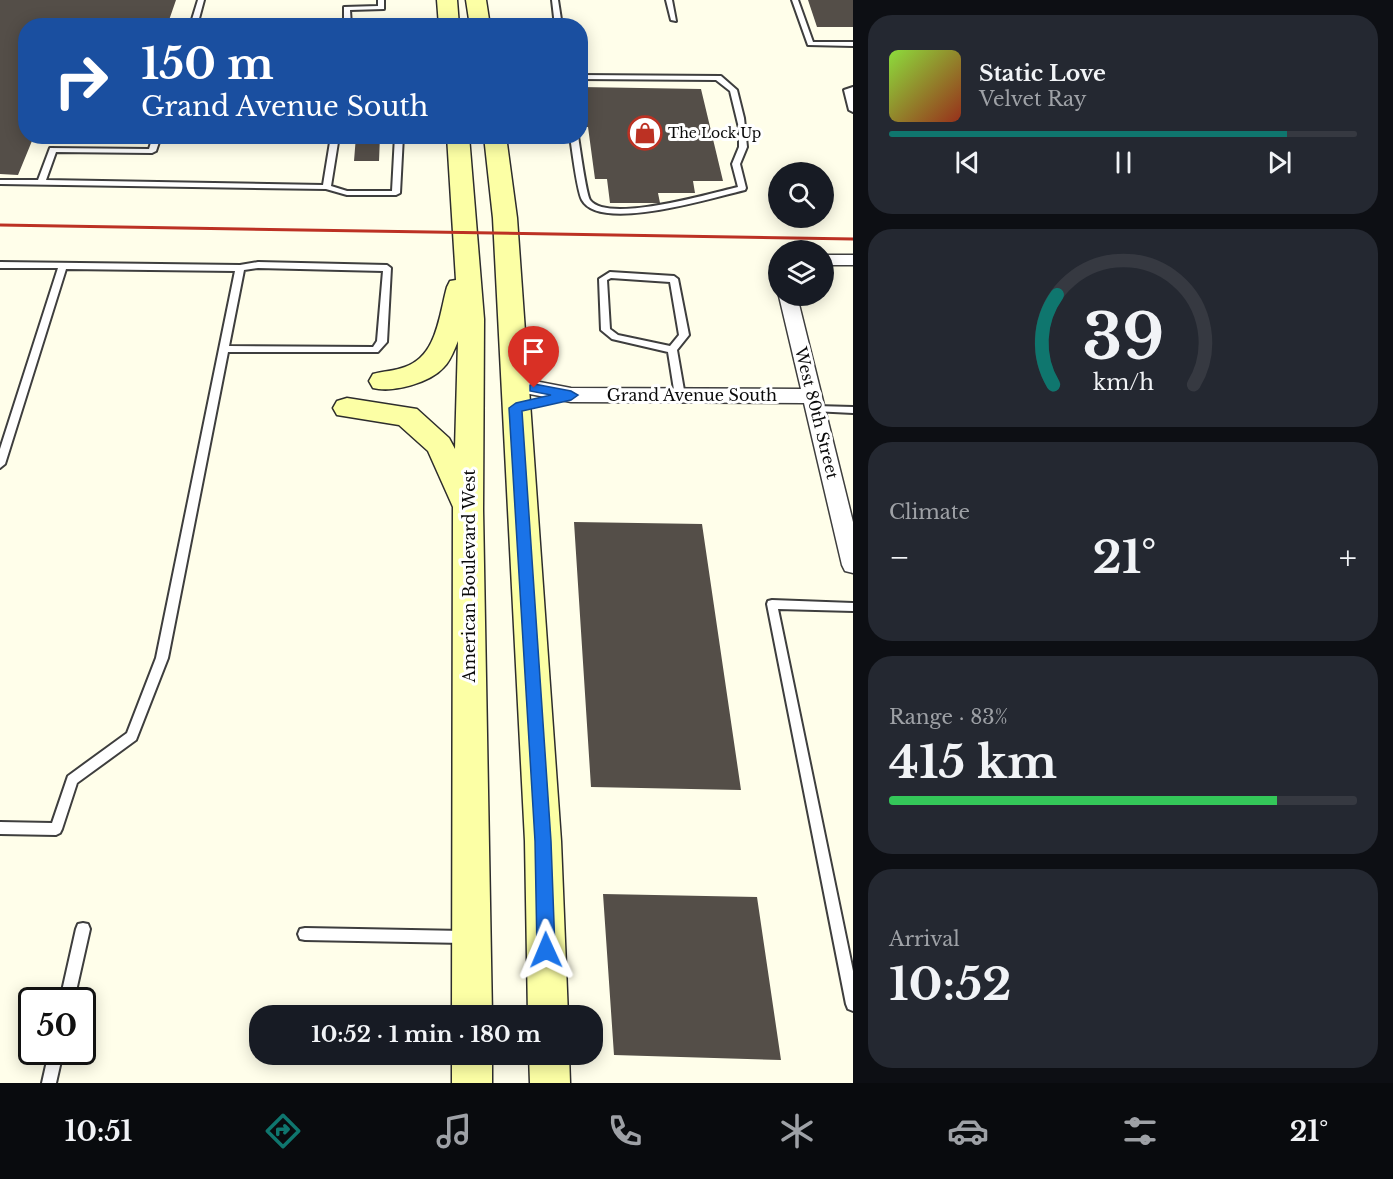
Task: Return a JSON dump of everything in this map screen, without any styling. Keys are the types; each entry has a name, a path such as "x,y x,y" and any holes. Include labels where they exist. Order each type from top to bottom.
{"main road":[{"path":"447,0 448,18"},
{"path":"476,0 479,18"},
{"name":"American Boulevard West","path":"459,144 471,319 468,510 472,1005"},
{"path":"496,144 505,218 543,829 548,1005"},
{"path":"382,381 411,375 435,362 449,328 467,258"},
{"path":"347,408 407,416 439,445 468,510"},
{"path":"472,1065 472,1083"},
{"path":"549,1065 549,1083"}],"street":[{"path":"834,260 853,260"},
{"name":"West 80th Street","path":"790,306 853,565"},
{"name":"Grand Avenue South","path":"515,396 680,396 814,402"},
{"path":"833,475 853,476"}],"lane":[{"path":"195,18 201,0"},
{"path":"347,18 346,8 382,8 381,0"},
{"path":"555,0 558,18"},
{"path":"669,0 674,20"},
{"path":"795,0 810,44 853,44"},
{"path":"575,144 585,199 594,208 615,212 662,208 741,188 736,164 743,155 745,145 733,90 718,78 588,77"},
{"path":"853,88 848,90 853,110"},
{"path":"41,182 53,150 152,152 154,144"},
{"path":"327,187 334,144"},
{"path":"0,182 327,187 347,193 396,192 399,144"},
{"path":"0,265 240,268 258,265 387,268 382,342 375,350 225,349"},
{"path":"0,464 63,266"},
{"path":"0,828 56,830 72,780 132,735 162,658 240,268"},
{"path":"672,350 615,337 606,330 603,279 610,275 674,279 684,335 672,350 680,396"},
{"path":"814,402 853,410"},
{"path":"853,607 772,604 853,1004"},
{"path":"71,987 83,929"},
{"path":"305,934 472,938"},
{"path":"49,1083 53,1065"}],"building":[{"path":"0,0 176,0 170,18 18,18 18,144 31,144 18,175 0,174"},
{"path":"808,0 853,0 853,27 817,27"},
{"path":"588,87 701,89 723,181 693,181 695,193 658,193 660,203 610,203 607,179 595,179 588,127"},
{"path":"355,144 380,144 379,161 354,161"},
{"path":"574,522 702,524 741,790 591,787"},
{"path":"603,894 757,897 781,1060 614,1055"}],"railway":[{"path":"0,225 853,239"}],"place":[{"name":"The Lock Up","path":"645,133"}],"route":[{"path":"534,388 571,395 516,408 543,841 546,950"}]}
